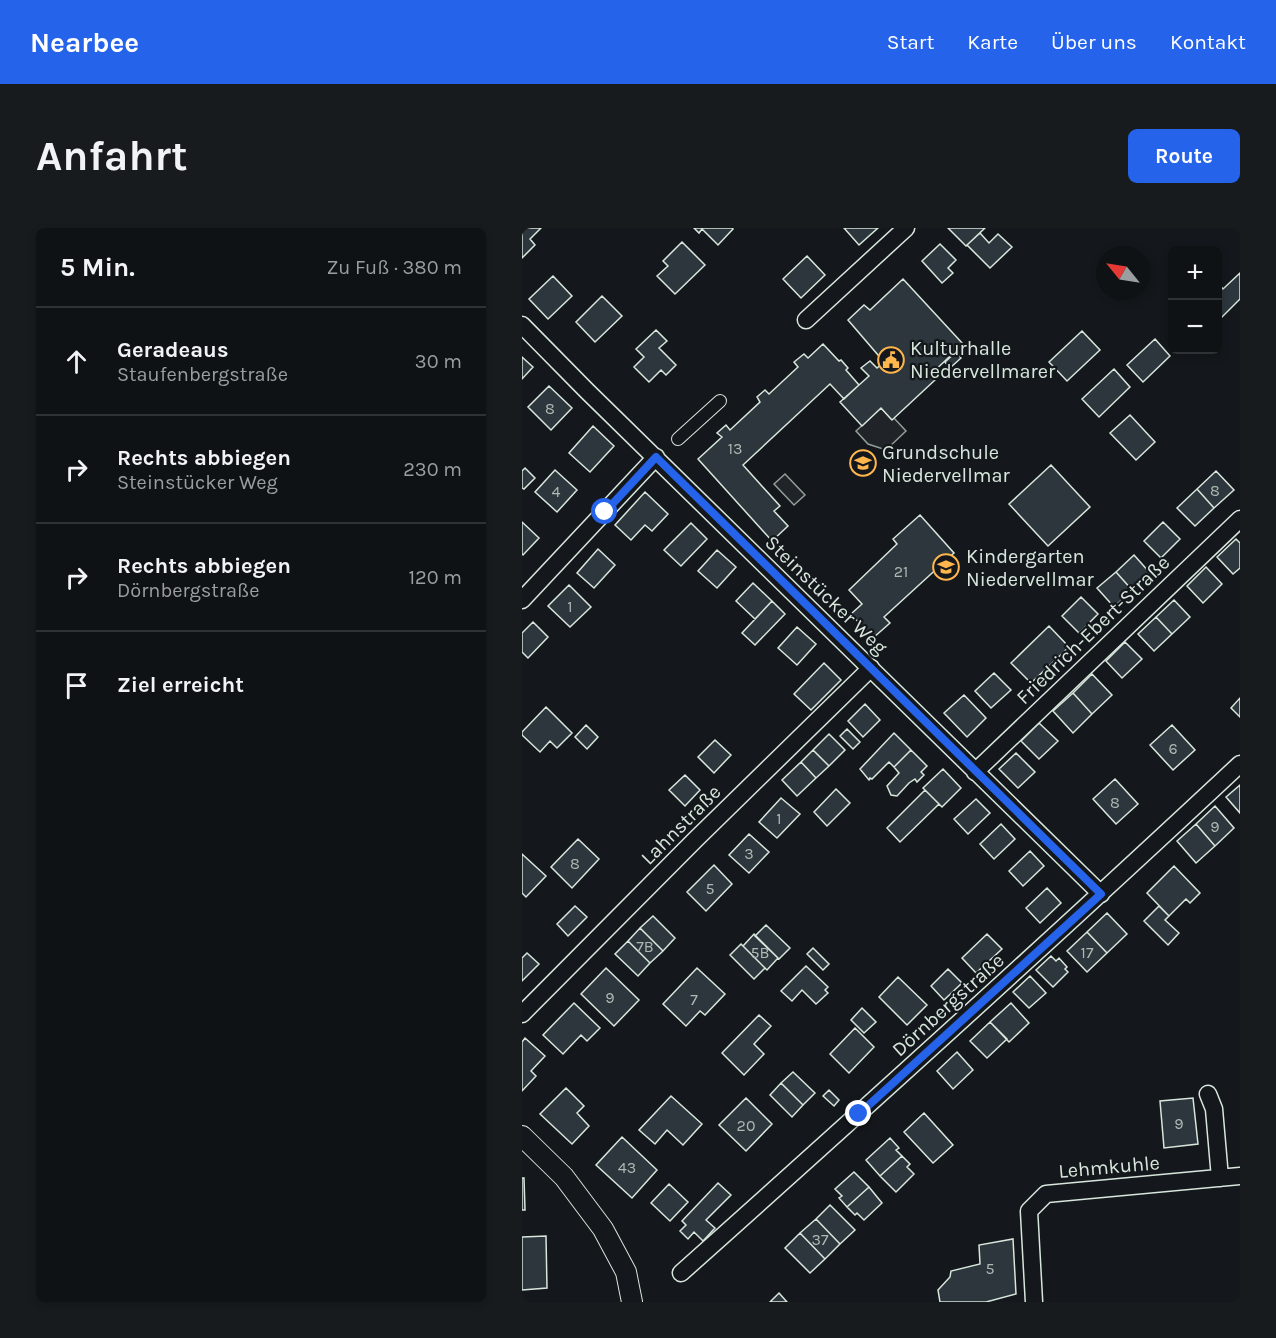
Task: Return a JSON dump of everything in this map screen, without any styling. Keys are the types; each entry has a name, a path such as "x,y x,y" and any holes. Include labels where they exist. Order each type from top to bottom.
{"street":[{"path":"806,320 906,228"},
{"name":"Steinstücker Weg","path":"522,325 1101,894"},
{"path":"678,439 720,401"},
{"path":"522,600 656,457"},
{"name":"Friedrich-Ebert-Straße","path":"975,772 1240,519"},
{"name":"Lahnstraße","path":"522,1014 871,668"},
{"name":"Dörnbergstraße","path":"681,1273 1101,894 1240,764"},
{"path":"1208,1094 1214,1109 1220,1178"},
{"path":"522,1136 564,1177 603,1229 626,1272 632,1302"},
{"name":"Lehmkuhle","path":"1034,1302 1029,1210 1046,1194 1240,1176"}],"shaded area":[{"path":"881,408 906,431 886,450 868,444 856,431"},
{"path":"785,474 805,495 794,505 774,484"}],"building":[{"path":"522,228 541,228 530,239 535,245 522,258"},
{"path":"694,228 733,229 718,245 702,229 699,233"},
{"path":"844,228 878,228 859,245"},
{"path":"948,228 985,228 966,246"},
{"path":"980,233 989,243 998,234 1012,247 990,268 967,245"},
{"path":"682,242 705,265 675,294 657,276 668,266 663,261"},
{"path":"940,244 956,260 948,268 953,273 942,283 922,261"},
{"path":"807,256 825,275 801,298 783,279"},
{"path":"1240,273 1240,299 1222,317 1222,288"},
{"path":"553,276 572,296 548,319 529,299"},
{"path":"903,279 963,344 930,375 935,380 892,420 881,408 862,426 840,402 869,376 861,368 870,361 877,368 884,362 848,320 864,305 870,310"},
{"path":"602,296 622,316 595,342 576,322"},
{"path":"656,330 667,341 659,348 676,365 666,375 661,370 649,382 634,367 644,357 636,349"},
{"path":"1082,331 1100,350 1067,381 1049,362"},
{"path":"1155,339 1170,356 1143,382 1127,365"},
{"path":"823,344 839,361 841,360 859,385 844,399 830,384 743,465 780,506 774,511 788,526 772,541 698,459 722,437 717,433 726,425 730,430 760,402 757,397 765,390 769,394 798,367 794,362 804,354 808,358"},
{"path":"956,352 961,358 950,368 945,362"},
{"path":"522,357 533,367 522,379"},
{"path":"1114,369 1130,387 1099,417 1082,399"},
{"path":"549,386 572,408 551,430 528,407"},
{"path":"1130,415 1155,442 1136,460 1110,433"},
{"path":"593,426 614,446 590,472 569,453"},
{"path":"1051,465 1090,507 1048,546 1009,504"},
{"path":"525,468 535,478 524,489 522,488 522,471"},
{"path":"555,470 577,490 557,512 535,492"},
{"path":"1216,471 1234,490 1214,508 1197,489"},
{"path":"1197,489 1214,508 1195,526 1177,508"},
{"path":"645,492 668,514 652,531 645,525 631,540 615,525"},
{"path":"920,515 954,553 884,617 890,623 873,638 851,614 862,604 849,590 897,544 893,539"},
{"path":"522,522 539,538 523,555 522,554"},
{"path":"1163,522 1180,539 1161,558 1144,541"},
{"path":"691,523 707,539 681,566 664,550"},
{"path":"1236,539 1240,543 1240,568 1233,574 1217,557"},
{"path":"598,549 615,565 594,588 577,573"},
{"path":"717,550 736,567 717,588 698,571"},
{"path":"1134,555 1150,573 1132,590 1116,572"},
{"path":"1206,567 1222,584 1203,603 1187,586"},
{"path":"1116,572 1132,590 1114,607 1097,588"},
{"path":"753,583 772,601 755,619 736,601"},
{"path":"569,585 591,607 570,627 548,606"},
{"path":"1081,597 1098,614 1079,633 1062,616"},
{"path":"1174,600 1190,617 1172,634 1156,617"},
{"path":"772,601 785,614 755,645 742,633"},
{"path":"1156,617 1172,634 1154,651 1138,634"},
{"path":"533,622 548,637 528,658 522,652 522,633"},
{"path":"1049,626 1069,647 1031,683 1011,663"},
{"path":"797,627 816,644 797,665 778,648"},
{"path":"1125,642 1142,659 1122,678 1106,661"},
{"path":"824,663 841,680 811,710 794,694"},
{"path":"994,673 1011,690 991,708 975,691"},
{"path":"1092,674 1112,695 1092,714 1073,693"},
{"path":"1073,693 1092,714 1073,733 1053,711"},
{"path":"964,695 986,718 967,737 944,713"},
{"path":"1240,698 1240,717 1231,708"},
{"path":"865,704 880,720 863,737 848,721"},
{"path":"546,707 572,733 557,748 550,741 540,752 522,735 522,732"},
{"path":"1039,723 1058,741 1039,759 1021,741"},
{"path":"586,725 598,737 587,749 575,737"},
{"path":"1172,725 1195,750 1173,770 1150,745"},
{"path":"847,729 860,742 853,749 840,736"},
{"path":"894,733 911,750 894,767 889,762 869,780 860,769"},
{"path":"829,734 845,750 829,766 813,750"},
{"path":"715,740 731,755 714,773 698,757"},
{"path":"813,750 829,766 816,778 801,762"},
{"path":"911,750 927,766 921,772 924,775 917,782 915,779 909,783 897,796 891,795 887,786 899,773 894,767"},
{"path":"1016,753 1035,772 1018,788 999,769"},
{"path":"801,762 816,778 797,796 782,780"},
{"path":"943,769 961,788 942,807 923,788"},
{"path":"685,775 700,790 685,806 669,790"},
{"path":"1115,779 1138,804 1116,824 1093,799"},
{"path":"1240,785 1240,813 1226,797"},
{"path":"836,789 850,803 827,826 814,812"},
{"path":"925,790 939,804 900,842 887,828"},
{"path":"781,798 800,814 777,838 759,822"},
{"path":"976,799 990,813 968,834 954,819"},
{"path":"1215,806 1234,828 1215,846 1196,824"},
{"path":"1001,824 1015,839 994,859 980,844"},
{"path":"1196,824 1215,846 1196,863 1177,841"},
{"path":"749,834 769,852 749,873 729,855"},
{"path":"578,839 599,859 572,888 551,867"},
{"path":"1030,851 1044,866 1023,886 1009,871"},
{"path":"522,854 546,876 526,897 522,893"},
{"path":"714,865 732,884 706,911 687,892"},
{"path":"1174,866 1200,893 1190,903 1186,899 1169,916 1147,893"},
{"path":"1047,888 1061,903 1040,923 1026,908"},
{"path":"575,906 587,917 568,936 557,924"},
{"path":"1159,906 1169,916 1165,920 1179,933 1168,945 1144,921"},
{"path":"1107,913 1127,934 1107,953 1087,932"},
{"path":"653,916 675,938 663,951 640,928"},
{"path":"766,925 790,948 779,959 755,936"},
{"path":"640,928 663,951 650,963 628,941"},
{"path":"1087,932 1107,953 1087,972 1067,951"},
{"path":"754,934 778,958 767,970 743,946"},
{"path":"987,934 1002,949 976,973 962,958"},
{"path":"628,941 650,963 638,976 615,954"},
{"path":"741,944 765,968 754,979 730,955"},
{"path":"813,948 829,964 823,970 807,954"},
{"path":"527,953 539,964 522,981 522,958"},
{"path":"1051,956 1056,961 1059,958 1067,967 1065,969 1068,972 1053,987 1036,970"},
{"path":"806,966 828,987 825,990 828,993 816,1004 802,990 792,1001 781,991"},
{"path":"606,968 639,1000 614,1026 581,994"},
{"path":"697,968 725,994 705,1015 700,1011 686,1026 663,1004"},
{"path":"948,969 962,983 944,1000 931,986"},
{"path":"1030,976 1046,993 1029,1008 1013,992"},
{"path":"898,977 927,1005 907,1025 879,997"},
{"path":"574,1003 600,1028 587,1041 581,1035 563,1054 543,1035"},
{"path":"1011,1003 1029,1023 1009,1042 990,1022"},
{"path":"862,1008 876,1022 864,1033 851,1020"},
{"path":"759,1015 771,1026 754,1044 764,1054 744,1075 722,1053"},
{"path":"990,1022 1007,1039 987,1058 970,1041"},
{"path":"855,1028 874,1047 849,1073 830,1054"},
{"path":"525,1038 545,1056 531,1071 536,1076 522,1091 522,1042"},
{"path":"957,1052 973,1070 953,1089 937,1071"},
{"path":"793,1072 815,1093 803,1105 781,1083"},
{"path":"781,1083 803,1105 792,1117 770,1095"},
{"path":"566,1088 584,1106 577,1113 589,1126 572,1144 540,1114"},
{"path":"829,1090 839,1100 834,1106 823,1096"},
{"path":"671,1096 702,1124 683,1145 667,1130 655,1144 639,1130"},
{"path":"746,1098 772,1124 746,1151 719,1125"},
{"path":"1193,1098 1198,1144 1164,1148 1160,1101"},
{"path":"924,1113 953,1145 933,1163 904,1132"},
{"path":"622,1137 657,1170 632,1198 596,1165"},
{"path":"890,1138 899,1148 896,1150 902,1156 880,1176 866,1160"},
{"path":"902,1156 910,1164 907,1167 914,1174 896,1192 880,1176"},
{"path":"854,1172 869,1187 847,1207 839,1198 842,1196 835,1189"},
{"path":"522,1178 524,1178 525,1210 522,1210"},
{"path":"718,1183 731,1195 706,1220 715,1228 703,1241 694,1232 688,1239 680,1231 686,1225 682,1221"},
{"path":"669,1184 688,1202 670,1221 651,1203"},
{"path":"869,1187 882,1203 864,1220 847,1207"},
{"path":"830,1205 855,1230 840,1244 816,1219"},
{"path":"816,1219 840,1244 825,1259 800,1233"},
{"path":"800,1233 825,1259 810,1273 785,1248"},
{"path":"546,1236 547,1288 522,1290 522,1237"},
{"path":"1013,1239 1016,1294 986,1302 940,1302 938,1290 950,1277 951,1271 980,1264 979,1245"},
{"path":"779,1293 787,1302 770,1302"}],"place":[{"name":"Kulturhalle Niedervellmarer","path":"891,360"},
{"name":"Grundschule Niedervellmar","path":"863,463"},
{"name":"Kindergarten Niedervellmar","path":"946,567"}],"route":[{"path":"605,512 656,457 1101,894 859,1114"}]}
